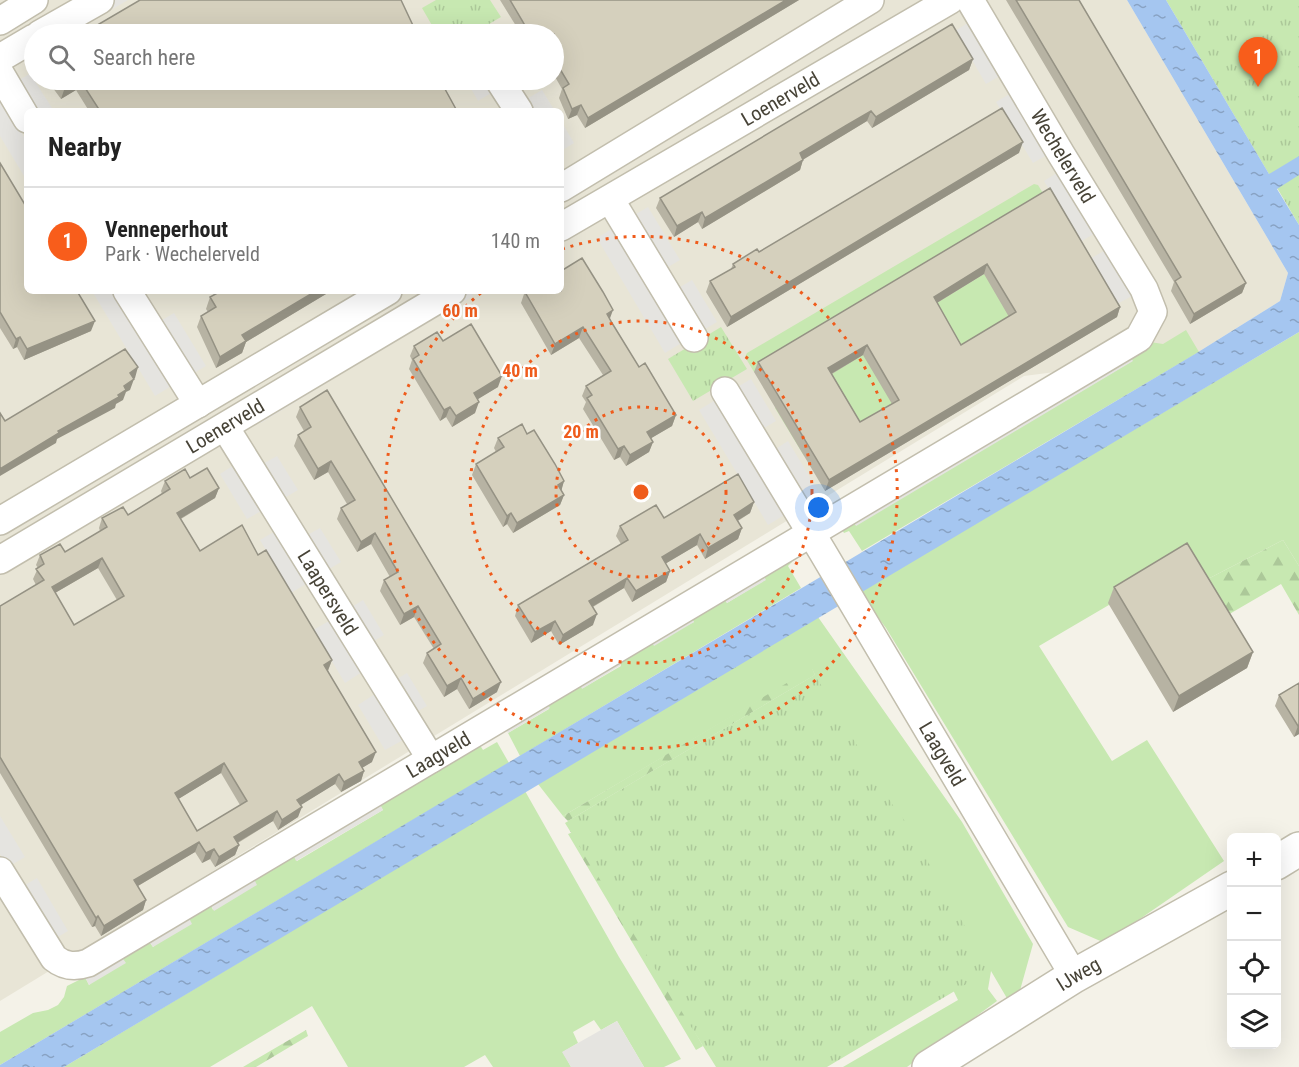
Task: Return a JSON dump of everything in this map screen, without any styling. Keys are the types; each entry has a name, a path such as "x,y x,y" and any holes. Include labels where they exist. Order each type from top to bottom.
{"street":[{"path":"0,21 34,0"},
{"path":"58,24 100,0"},
{"name":"Loenerveld","path":"564,183 870,0"},
{"name":"Loenerveld","path":"564,225 950,0"},
{"name":"Wechelerveld","path":"970,0 1144,289 1153,312"},
{"path":"0,58 24,44"},
{"path":"0,73 24,114"},
{"path":"505,90 517,108"},
{"path":"610,199 694,338"},
{"path":"129,294 198,404"},
{"name":"Loenerveld","path":"0,521 383,294"},
{"name":"Loenerveld","path":"0,560 447,294"},
{"name":"Laagveld","path":"0,871 50,954 64,964 80,966 88,963 432,759 816,542 1139,338 1153,312"},
{"path":"724,391 816,542"},
{"name":"Laapersveld","path":"225,427 432,759"},
{"name":"Laagveld","path":"816,542 1074,976"},
{"path":"1281,860 1299,849"},
{"name":"IJweg","path":"929,1067 1074,976 1227,891"}],"shaded area":[{"path":"0,0 1127,0 1288,273 1280,301 1195,354 1024,376 0,1001"},
{"path":"114,0 128,0 87,24 73,24"},
{"path":"971,21 1003,74 986,84 955,31"},
{"path":"24,77 24,90 40,90 52,108 29,108 14,83"},
{"path":"472,90 496,90 478,101"},
{"path":"542,90 553,108 530,108 525,100"},
{"path":"1013,92 1049,154 1033,163 996,102"},
{"path":"0,97 24,137 24,176 0,136"},
{"path":"564,126 574,143 564,149"},
{"path":"1060,171 1097,232 1080,242 1044,181"},
{"path":"648,207 680,260 663,270 631,217"},
{"path":"615,227 683,342 665,353 597,238"},
{"path":"1107,249 1134,295 1117,304 1090,259"},
{"path":"692,280 717,322 700,332 675,290"},
{"path":"94,294 118,294 173,385 155,396"},
{"path":"461,294 473,296 372,356 368,350"},
{"path":"174,313 206,366 189,376 157,323"},
{"path":"1129,354 1133,361 856,526 852,519"},
{"path":"357,356 361,362 261,423 257,416"},
{"path":"751,379 776,421 759,431 734,389"},
{"path":"717,399 786,514 768,525 699,410"},
{"path":"788,441 820,494 803,504 771,452"},
{"path":"277,456 298,490 281,500 261,465"},
{"path":"237,463 265,509 247,519 220,474"},
{"path":"320,528 341,562 324,572 304,537"},
{"path":"277,530 309,582 291,593 260,540"},
{"path":"762,573 766,580 727,603 723,597"},
{"path":"363,600 384,635 367,645 347,610"},
{"path":"690,616 694,622 654,646 650,639"},
{"path":"331,620 362,672 345,683 313,630"},
{"path":"618,659 621,665 582,689 579,682"},
{"path":"407,673 427,706 409,716 390,683"},
{"path":"375,694 403,740 385,750 358,705"},
{"path":"546,702 550,708 508,733 504,727"},
{"path":"379,803 383,810 296,861 294,856"},
{"path":"0,816 25,857 8,867 0,854"},
{"path":"253,877 257,885 214,911 210,903"},
{"path":"37,878 68,931 51,941 20,888"},
{"path":"188,916 192,924 153,947 148,940"},
{"path":"121,956 126,963 89,985 85,977"},
{"path":"617,1021 644,1067 571,1067 562,1052"}],"green space":[{"path":"436,0 490,0 501,17 489,24 431,24 422,8"},
{"path":"1166,0 1299,0 1299,225"},
{"path":"1034,184 1038,185 1046,198 754,372 745,357 747,353"},
{"path":"989,271 1095,282 881,418 877,412 804,456 775,408 849,363 918,314"},
{"path":"721,327 747,369 693,401 668,359"},
{"path":"1186,330 1199,352 862,551 849,531 844,533 841,528 852,519 856,525 1132,361 1129,354 1150,342 1163,344"},
{"path":"1299,332 1299,566 1283,540 1204,581 1189,558 1039,646 1112,761 1147,740 1224,861 1105,943 1068,927 886,628 859,592"},
{"path":"1283,540 1299,566 1299,615 1281,584 1226,616 1204,581"},
{"path":"790,559 792,562 788,566 801,588 520,756 508,733 549,709 546,702 579,682 583,688 621,666 618,659 694,622 690,616 723,597 727,603 765,580 762,573"},
{"path":"818,617 962,822 1033,944 1019,994 1008,1000 991,971 988,989 997,1001 907,1067 843,1067 958,1000 876,834 578,830 568,821 815,675 812,669 563,816 538,784"},
{"path":"812,668 815,675 568,821 563,816"},
{"path":"815,675 892,804 904,820 990,970 827,1067 716,1067 565,823"},
{"path":"478,742 483,750 497,742 509,763 0,1065 0,1032 33,1013 58,1005 64,997 67,986 85,977 89,985 121,956 148,940 153,947 188,916 210,903 213,910 253,877 293,855 297,861 383,810 379,803"},
{"path":"525,791 619,957 681,1059 664,1067 644,1067 617,1021 601,1030 594,1020 573,1032 578,1043 563,1052 571,1067 493,1067 485,1055 464,1067 348,1067 312,1006 210,1067 64,1067"},
{"path":"578,830 703,1046 696,1050 568,834"},
{"path":"306,1030 308,1036 256,1067 243,1067"}],"water":[{"path":"1127,0 1166,0 1269,174 1299,156 1299,175 1277,189 1299,225 1299,332 64,1067 0,1067 1195,354 1280,301 1288,273"}],"building":[{"path":"140,0 401,0 412,24 99,24"},
{"path":"510,0 786,0 588,118 581,105 572,109 564,90 569,84 564,76 564,24 524,24"},
{"path":"1016,0 1079,0 1246,283 1194,314 1175,281 1181,277"},
{"path":"952,24 973,59 876,117 871,111 847,125 800,153 803,160 705,218 702,212 677,226 660,198"},
{"path":"86,90 445,90 455,108 98,108"},
{"path":"1002,108 1023,142 731,317 710,281 735,267 733,264 757,249 759,252"},
{"path":"0,163 24,203 24,294 79,294 95,321 27,349 20,337 16,339 0,312"},
{"path":"1050,188 1120,307 829,480 758,362","holes":["987,264 1016,312 961,345 934,297","867,345 899,400 860,422 828,368"]},
{"path":"582,258 613,310 607,314 612,323 639,367 645,363 676,415 647,432 653,442 630,455 624,446 618,449 587,398 592,395 586,386 611,371 583,327 555,344 526,294 564,294 564,269"},
{"path":"216,294 311,294 242,335 246,341 220,357 201,316 216,307 210,297"},
{"path":"471,324 502,376 474,393 479,402 456,416 450,407 444,410 423,376 413,359 419,355 414,346 437,332 443,341"},
{"path":"125,349 138,367 130,373 134,379 124,386 126,390 118,395 119,397 58,431 59,433 0,469 0,413 5,421"},
{"path":"327,390 501,682 473,699 461,678 447,686 427,653 441,644 418,606 404,614 384,580 398,572 375,533 361,542 341,508 355,500 331,461 318,469 298,435 311,427 300,407"},
{"path":"522,424 527,434 534,430 555,464 564,481 558,485 564,495 517,523 511,513 507,516 476,464 504,447 498,438"},
{"path":"207,468 219,488 177,513 200,551 242,525 258,555 266,550 332,660 324,665 376,752 359,762 364,771 344,782 339,774 297,800 302,807 282,820 277,811 234,837 239,845 219,857 214,849 206,853 199,842 134,880 146,900 104,926 98,916 96,918 0,757 0,606 44,580 36,569 44,564 40,555 60,544 65,552 107,527 102,518 123,507 128,515 170,489 165,481 185,469 190,478","holes":["102,558 124,596 74,625 52,587","224,763 247,801 197,831 175,793"]},
{"path":"738,474 754,502 734,515 742,528 708,548 700,534 662,557 670,571 636,591 627,578 589,601 597,614 563,635 555,621 535,632 518,605 628,540 620,526 656,505 664,518"},
{"path":"1187,543 1253,652 1179,696 1114,587"},
{"path":"1299,683 1299,725 1298,726 1279,695"}],"place":[{"name":"Venneperhout","path":"1258,87"}]}
